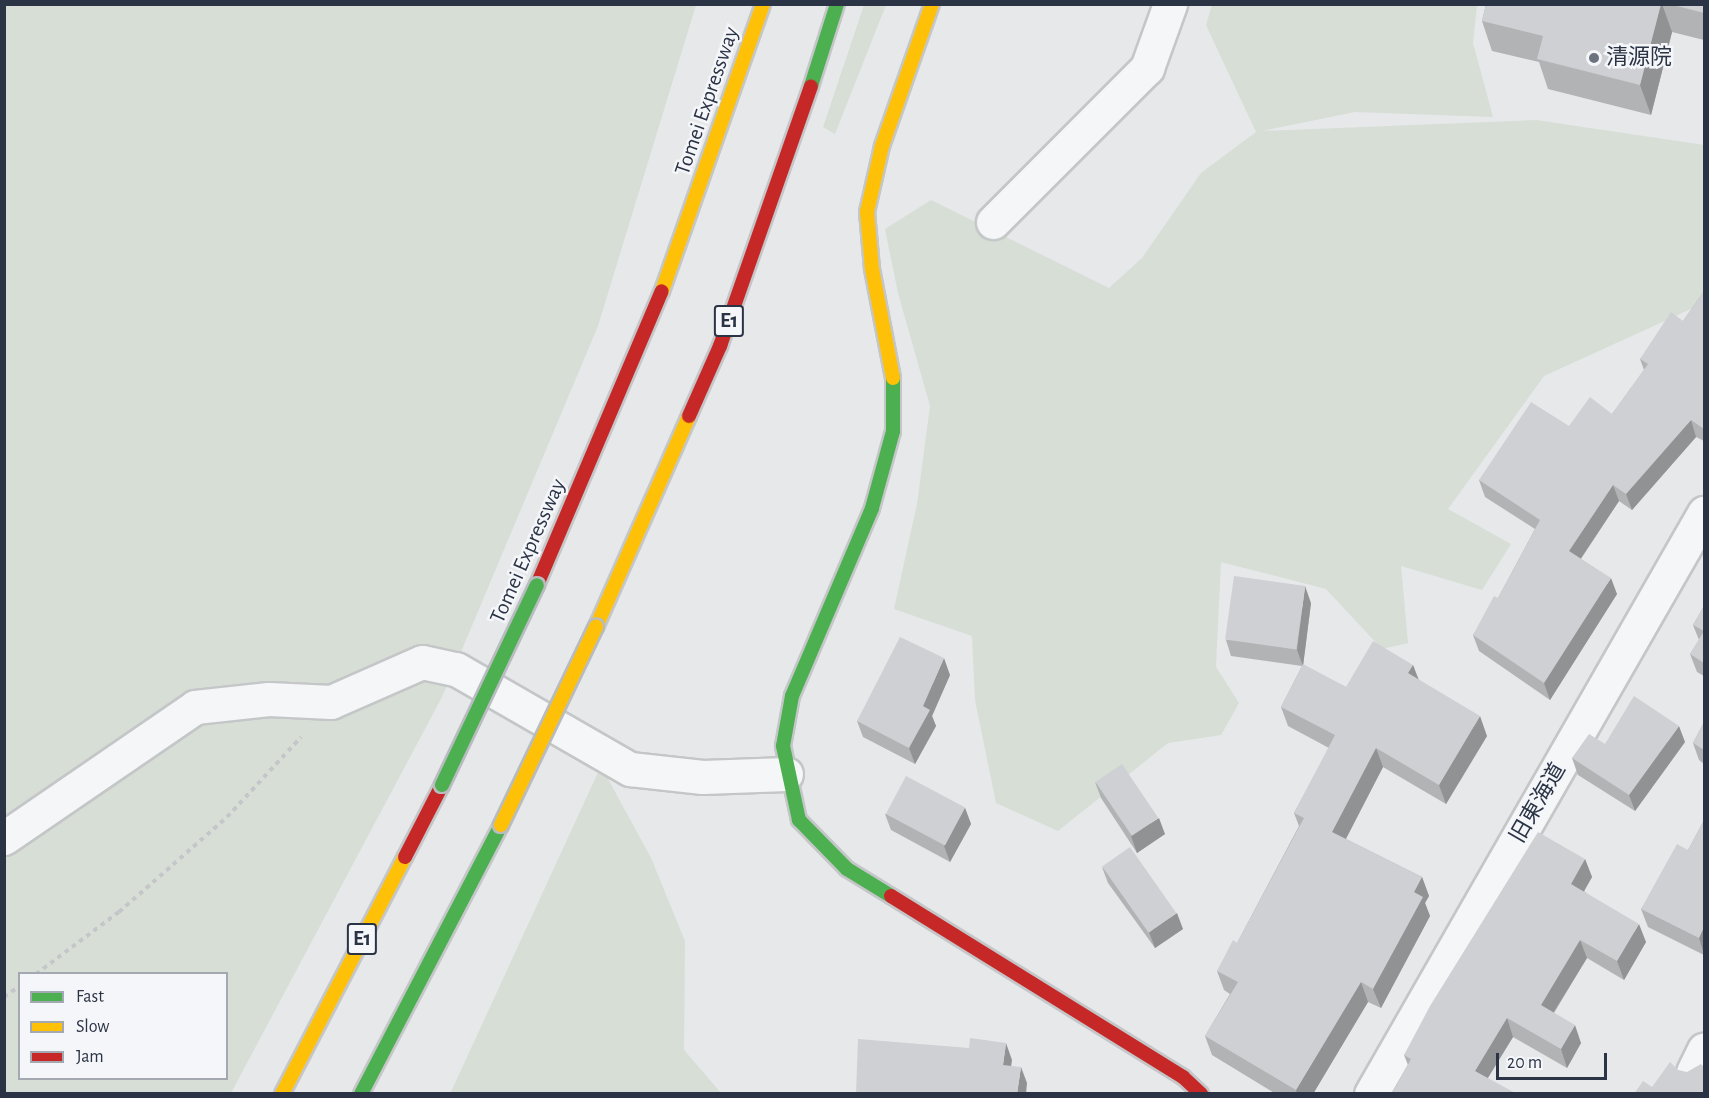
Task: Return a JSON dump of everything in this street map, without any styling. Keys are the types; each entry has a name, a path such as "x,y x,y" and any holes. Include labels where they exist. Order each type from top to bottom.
{"main road":[{"name":"Tomei Expressway","path":"282,1094 442,786 537,585 666,281 763,4"},
{"name":"E1","path":"361,1094 501,825 596,627 720,346 797,130 837,4"},
{"path":"932,4 882,146 867,212 872,269 893,370 892,432 872,508 792,696 783,746 786,774 799,820 847,869 1183,1077 1201,1094"}],"street":[{"path":"993,222 1147,68 1170,4"},
{"name":"旧東海道","path":"1371,1094 1704,513"},
{"path":"4,838 195,707 269,699 331,702 422,662 456,669 630,769 702,777 786,774"}],"path":[{"path":"39,972 119,912 226,817 331,702"},
{"path":"4,997 18,987"}],"shaded area":[{"path":"5,5 696,5 598,326 442,697 231,1093 5,1094"},
{"path":"864,5 886,5 835,134 823,127"},
{"path":"1212,5 1477,5 1473,43 1493,117 1355,112 1262,131 1536,120 1704,145 1704,303 1544,376 1448,509 1511,544 1482,590 1401,566 1408,643 1382,649 1326,589 1221,562 1216,667 1239,703 1221,735 1168,743 1058,831 996,803 975,700 972,636 894,609 917,504 930,406 898,293 885,229 931,200 1109,288 1142,258 1201,173 1256,132 1206,25"},
{"path":"601,766 651,858 685,941 684,1050 721,1093 450,1094"}],"building":[{"name":"清源院","path":"1486,4 1661,4 1640,85 1537,59 1543,36 1482,21"},
{"path":"1669,4 1704,4 1704,13"},
{"path":"1704,291 1704,429 1691,420 1626,494 1613,485 1569,551 1611,578 1544,683 1473,635 1494,596 1498,598 1540,520 1479,480 1531,402 1569,426 1590,397 1612,414 1648,364 1640,359 1671,312 1683,321"},
{"path":"1234,576 1305,586 1296,649 1225,639"},
{"path":"1704,606 1704,631 1693,625"},
{"path":"1704,631 1704,663 1690,654"},
{"path":"900,637 944,658 923,706 930,710 909,748 857,721"},
{"path":"1373,641 1413,665 1408,673 1480,716 1439,785 1376,748 1332,832 1422,877 1414,892 1423,897 1373,989 1361,982 1296,1090 1205,1036 1238,982 1217,971 1233,940 1237,943 1304,818 1294,813 1335,735 1281,707 1303,664 1346,687"},
{"path":"1634,696 1679,726 1629,795 1572,758 1589,734 1605,744"},
{"path":"1704,722 1704,750 1693,743"},
{"path":"1122,764 1158,818 1132,836 1095,782"},
{"path":"906,776 965,807 945,845 886,814"},
{"path":"1704,820 1704,927 1699,938 1641,909 1677,844 1688,850"},
{"path":"1538,832 1585,859 1571,884 1639,924 1617,961 1580,940 1541,1005 1575,1025 1561,1049 1507,1018 1475,1071 1517,1094 1392,1094 1411,1059 1404,1055 1430,1006"},
{"path":"1130,847 1176,913 1149,933 1102,867"},
{"path":"970,1038 1006,1043 1003,1065 1021,1067 1017,1094 856,1094 858,1039 969,1048"},
{"path":"1670,1062 1678,1070 1687,1072 1701,1064 1704,1067 1704,1094 1634,1094 1643,1081 1652,1087"}],"traffic: fast":[{"path":"811,86 837,4"},
{"path":"891,896 847,869 799,820 783,746 792,696 872,508 893,431 893,378"},
{"path":"442,785 537,585"},
{"path":"361,1094 501,825"}],"traffic: slow":[{"path":"662,291 763,4"},
{"path":"893,378 872,269 867,212 882,146 932,4"},
{"path":"596,627 689,416"},
{"path":"501,825 596,627"},
{"path":"282,1094 405,857"}],"traffic: jam":[{"path":"689,416 720,346 811,86"},
{"path":"537,585 662,291"},
{"path":"405,857 442,785"},
{"path":"891,896 1183,1077 1201,1094"}],"place":[{"name":"清源院","path":"1594,58"}]}
